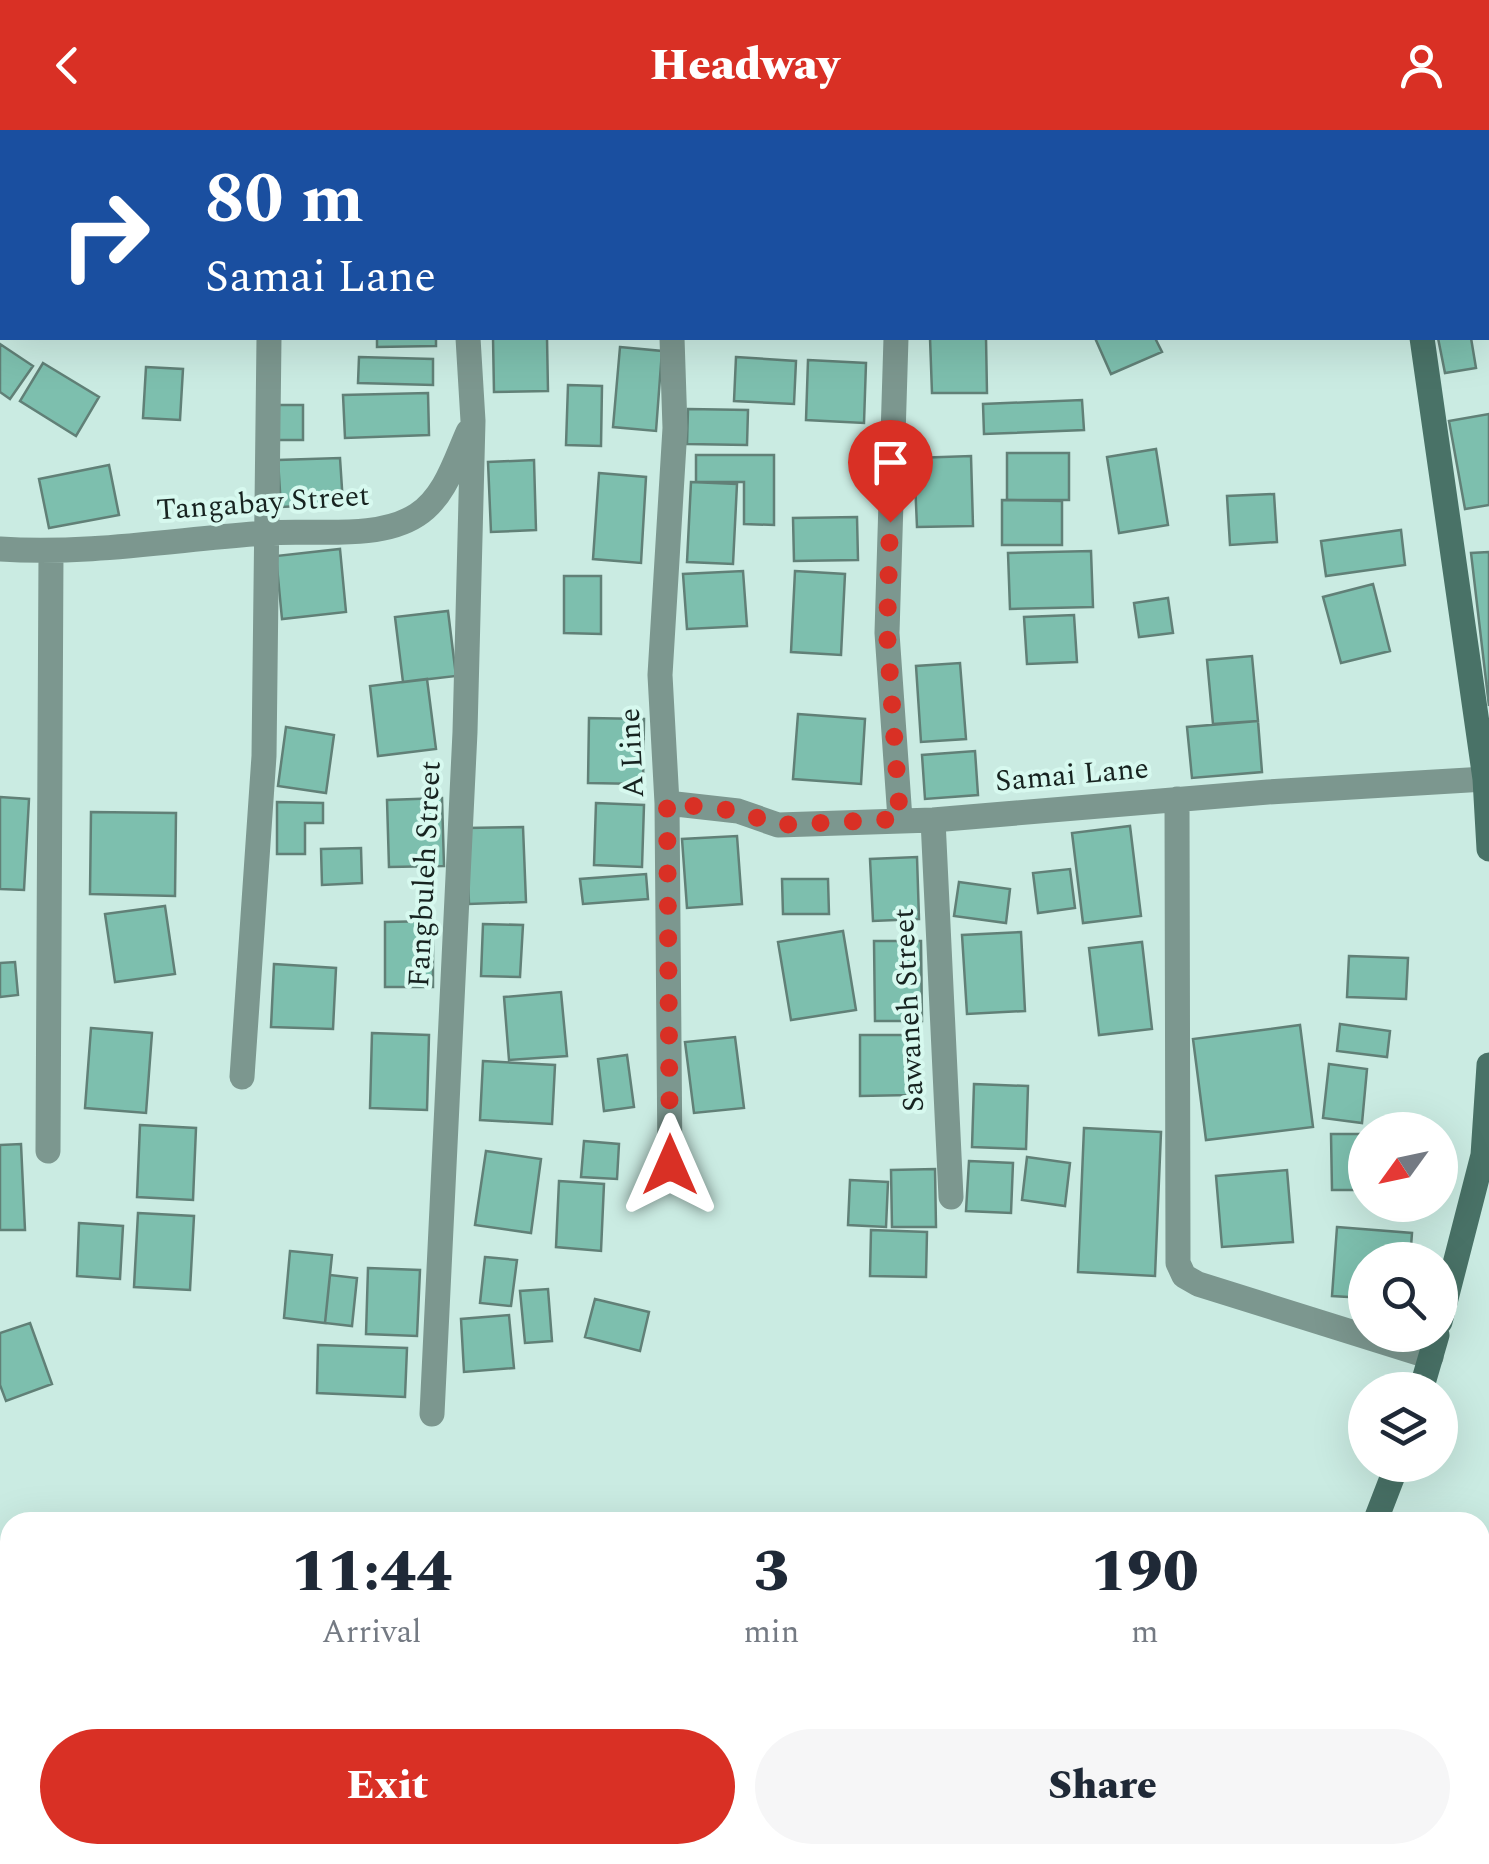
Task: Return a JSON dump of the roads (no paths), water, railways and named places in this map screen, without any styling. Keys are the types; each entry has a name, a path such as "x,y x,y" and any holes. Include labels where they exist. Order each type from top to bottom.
{"street":[{"path":"242,1077 264,756 270,340"},
{"name":"Fangbuleh Street","path":"432,1414 465,732 473,421 468,340"},
{"name":"A Line","path":"670,1165 667,803 660,624 675,428 672,340"},
{"path":"896,340 887,633 900,819"},
{"path":"1422,340 1485,779 1489,849"},
{"name":"Tangabay Street","path":"0,549 51,552 269,532 387,528 417,515 440,494 473,421"},
{"path":"48,1151 51,552"},
{"name":"Samai Lane","path":"667,803 738,811 778,825 932,820 1485,779"},
{"path":"1177,799 1178,1263 1184,1276 1348,1322"},
{"name":"Sawaneh Street","path":"932,820 951,1197"},
{"path":"1458,1252 1483,1154 1489,1065"},
{"path":"1380,1512 1390,1482"}]}
